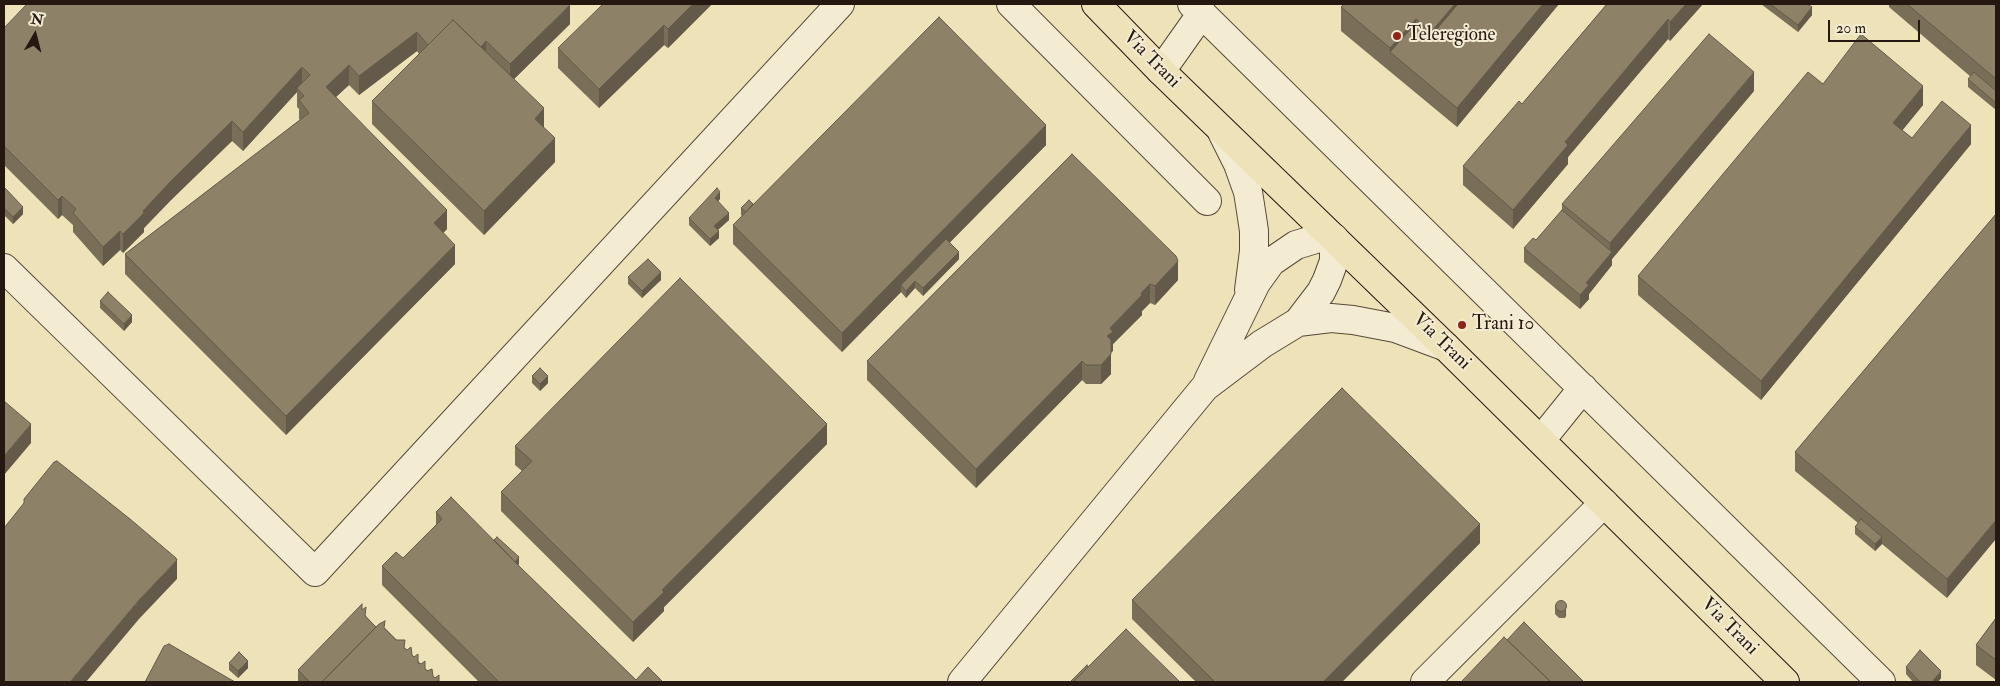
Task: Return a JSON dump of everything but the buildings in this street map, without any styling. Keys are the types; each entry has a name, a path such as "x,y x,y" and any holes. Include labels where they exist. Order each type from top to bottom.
{"main road":[{"name":"Via Trani","path":"1096,4 1785,682"}],"street":[{"path":"4,268 315,572 840,4"},
{"path":"1011,4 1207,201"},
{"path":"1161,70 1197,8 1882,682"},
{"path":"1221,128 1238,164 1248,192 1254,231 1252,271 1244,307"},
{"path":"962,682 1205,387 1263,272 1279,256 1306,241 1319,238 1334,238 1334,261 1327,280 1321,292 1298,322 1262,344 1205,387"},
{"path":"1298,322 1331,318 1368,322 1413,334 1447,348"},
{"path":"1541,440 1583,388"},
{"path":"1425,682 1604,503"}],"place":[{"name":"Teleregione","path":"1397,36"},
{"name":"Trani 10","path":"1462,325"}]}
